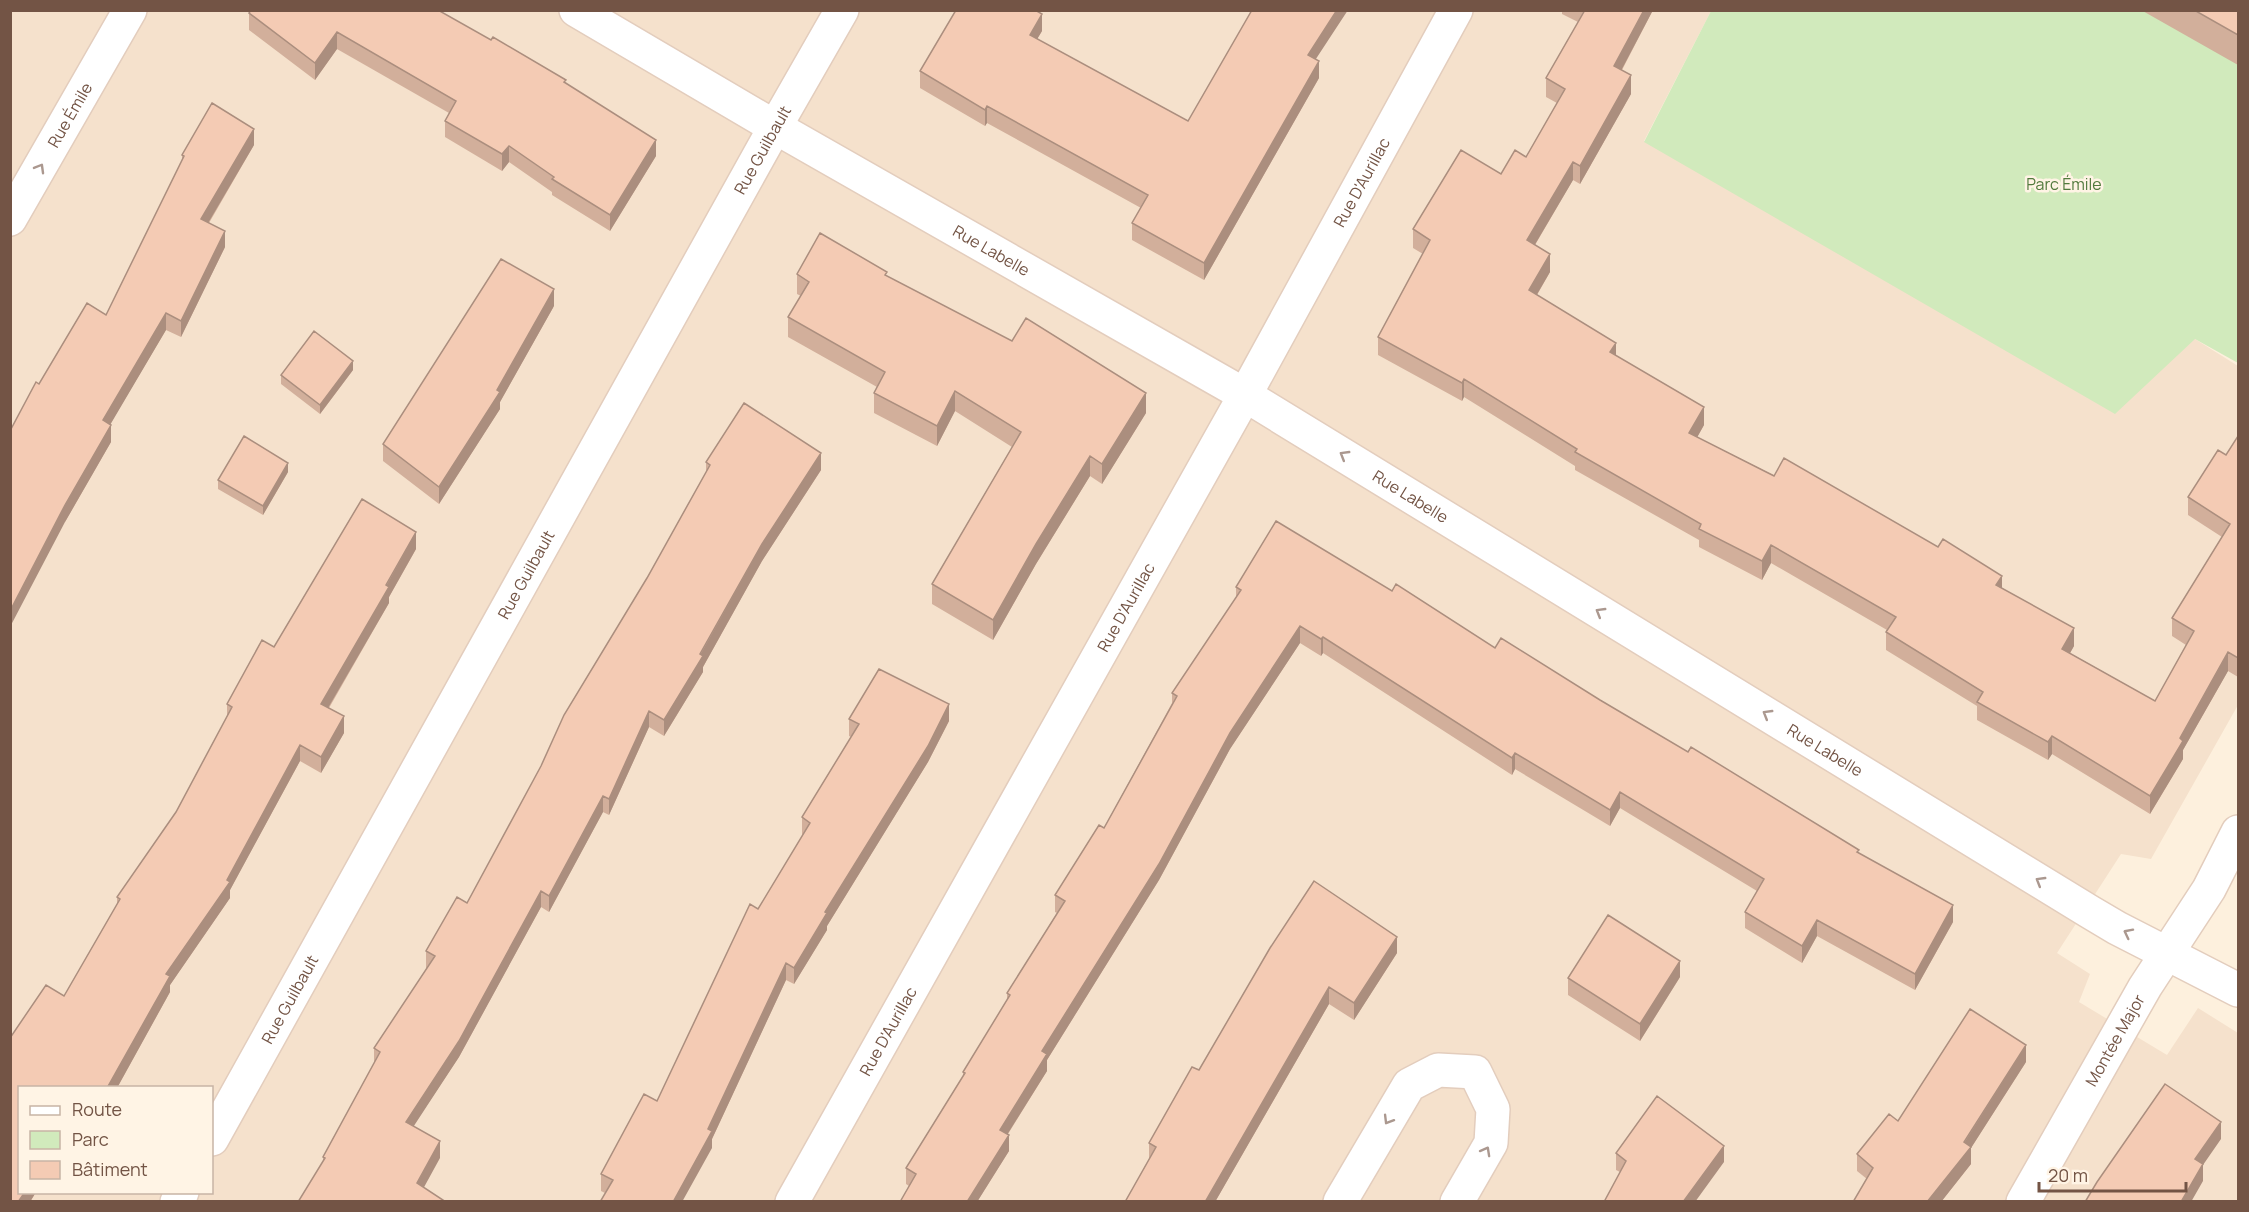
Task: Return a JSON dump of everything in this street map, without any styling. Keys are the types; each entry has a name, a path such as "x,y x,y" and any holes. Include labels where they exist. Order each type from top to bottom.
{"street":[{"name":"Rue Émile","path":"10,219 130,10"},
{"name":"Rue Labelle","path":"576,10 775,127 1245,394 2090,912 2238,990"},
{"name":"Rue Guilbault","path":"213,1137 842,10"},
{"name":"Rue D'Aurillac","path":"792,1202 1245,394 1455,10"},
{"name":"Montée Major","path":"2212,883 2238,832"},
{"name":"Montée Major","path":"2023,1202 2145,987 2238,844"},
{"path":"1340,1202 1409,1085 1438,1070 1474,1072 1493,1108 1491,1143 1456,1202"}],"shaded area":[{"path":"10,11 1711,11 1644,141 2195,339 2238,366 2238,705 2151,859 2121,854 2057,953 2090,974 2079,1002 2167,1055 2198,1008 2238,1033 2238,1201 11,1201"}],"green space":[{"name":"Parc Émile","path":"1711,11 2238,11 2238,363 2195,339 2115,414 1644,142"}],"building":[{"path":"251,10 438,10 491,40 493,37 566,80 564,82 656,140 610,215 552,179 554,177 509,146 502,154 445,121 456,101 337,32 315,63 249,13"},
{"path":"956,10 1035,10 1042,14 1030,35 1188,121 1252,10 1337,10 1308,55 1319,61 1204,263 1132,223 1148,195 987,106 985,110 920,71"},
{"path":"1585,10 1644,10 1614,66 1631,75 1580,166 1573,162 1527,240 1550,254 1529,290 1616,343 1610,352 1704,407 1689,433 1774,476 1784,458 1938,547 1943,539 2002,576 1996,585 2074,628 2062,649 2155,701 2194,631 2172,618 2230,524 2188,497 2218,450 2226,455 2238,436 2238,658 2228,652 2180,738 2183,741 2150,796 2052,736 2048,742 1977,702 1983,692 1886,632 1896,617 1771,545 1762,561 1699,529 1701,524 1575,452 1577,449 1464,379 1462,383 1378,337 1430,240 1413,229 1461,150 1501,174 1515,150 1526,157 1565,89 1546,78"},
{"path":"2194,10 2238,10 2238,35"},
{"path":"212,103 254,129 201,219 225,231 181,321 166,313 103,420 111,425 65,505 10,611 10,431 36,382 39,384 87,303 106,315 184,156 182,155"},
{"path":"820,233 887,272 885,275 1012,341 1026,318 1146,393 1102,464 1090,456 993,620 932,584 1021,432 955,391 937,426 874,393 885,372 788,317 809,282 797,274"},
{"path":"501,259 554,289 497,390 500,392 439,487 383,444"},
{"path":"314,331 353,361 320,405 281,375"},
{"path":"744,403 821,453 762,544 700,654 703,656 664,720 649,711 609,799 603,796 549,896 541,891 459,1041 406,1122 440,1141 417,1183 446,1202 298,1202 325,1158 323,1157 380,1052 374,1048 435,956 426,951 457,897 467,903 541,766 564,715 647,578 710,465 706,462"},
{"path":"244,436 288,463 263,506 218,480"},
{"path":"362,499 416,532 386,585 389,587 321,704 344,716 321,757 300,745 227,880 230,882 166,974 170,976 108,1086 18,1086 18,1194 24,1194 18,1202 10,1202 10,1038 46,985 64,996 120,899 117,897 176,812 232,707 227,704 262,640 274,647"},
{"path":"1276,521 1392,591 1396,584 1495,648 1501,638 1688,752 1691,747 1859,850 1857,852 1953,905 1915,974 1817,920 1802,946 1745,912 1764,879 1620,792 1610,810 1515,753 1512,758 1323,637 1321,639 1300,626 1230,733 1159,864 1042,1051 1047,1054 1000,1130 1009,1135 967,1202 900,1202 916,1174 906,1168 965,1073 963,1072 1010,995 1007,993 1065,901 1055,895 1099,825 1104,828 1177,696 1172,693 1241,590 1236,587"},
{"path":"879,669 949,704 928,746 825,912 827,913 794,968 786,963 708,1129 712,1131 673,1202 600,1202 613,1180 601,1174 644,1094 657,1101 750,904 758,909 810,823 802,817 859,724 849,719"},
{"path":"1314,881 1397,937 1354,1003 1329,987 1205,1202 1125,1202 1156,1147 1149,1143 1192,1067 1199,1070 1270,948"},
{"path":"1608,915 1680,961 1640,1024 1568,978"},
{"path":"1970,1009 2026,1045 1964,1142 1971,1147 1927,1202 1853,1202 1873,1168 1857,1154 1889,1114 1898,1121"},
{"path":"2165,1084 2221,1122 2195,1159 2203,1164 2181,1202 2085,1202 2097,1182"},
{"path":"1657,1096 1724,1146 1683,1202 1604,1202 1626,1161 1616,1153"}]}
